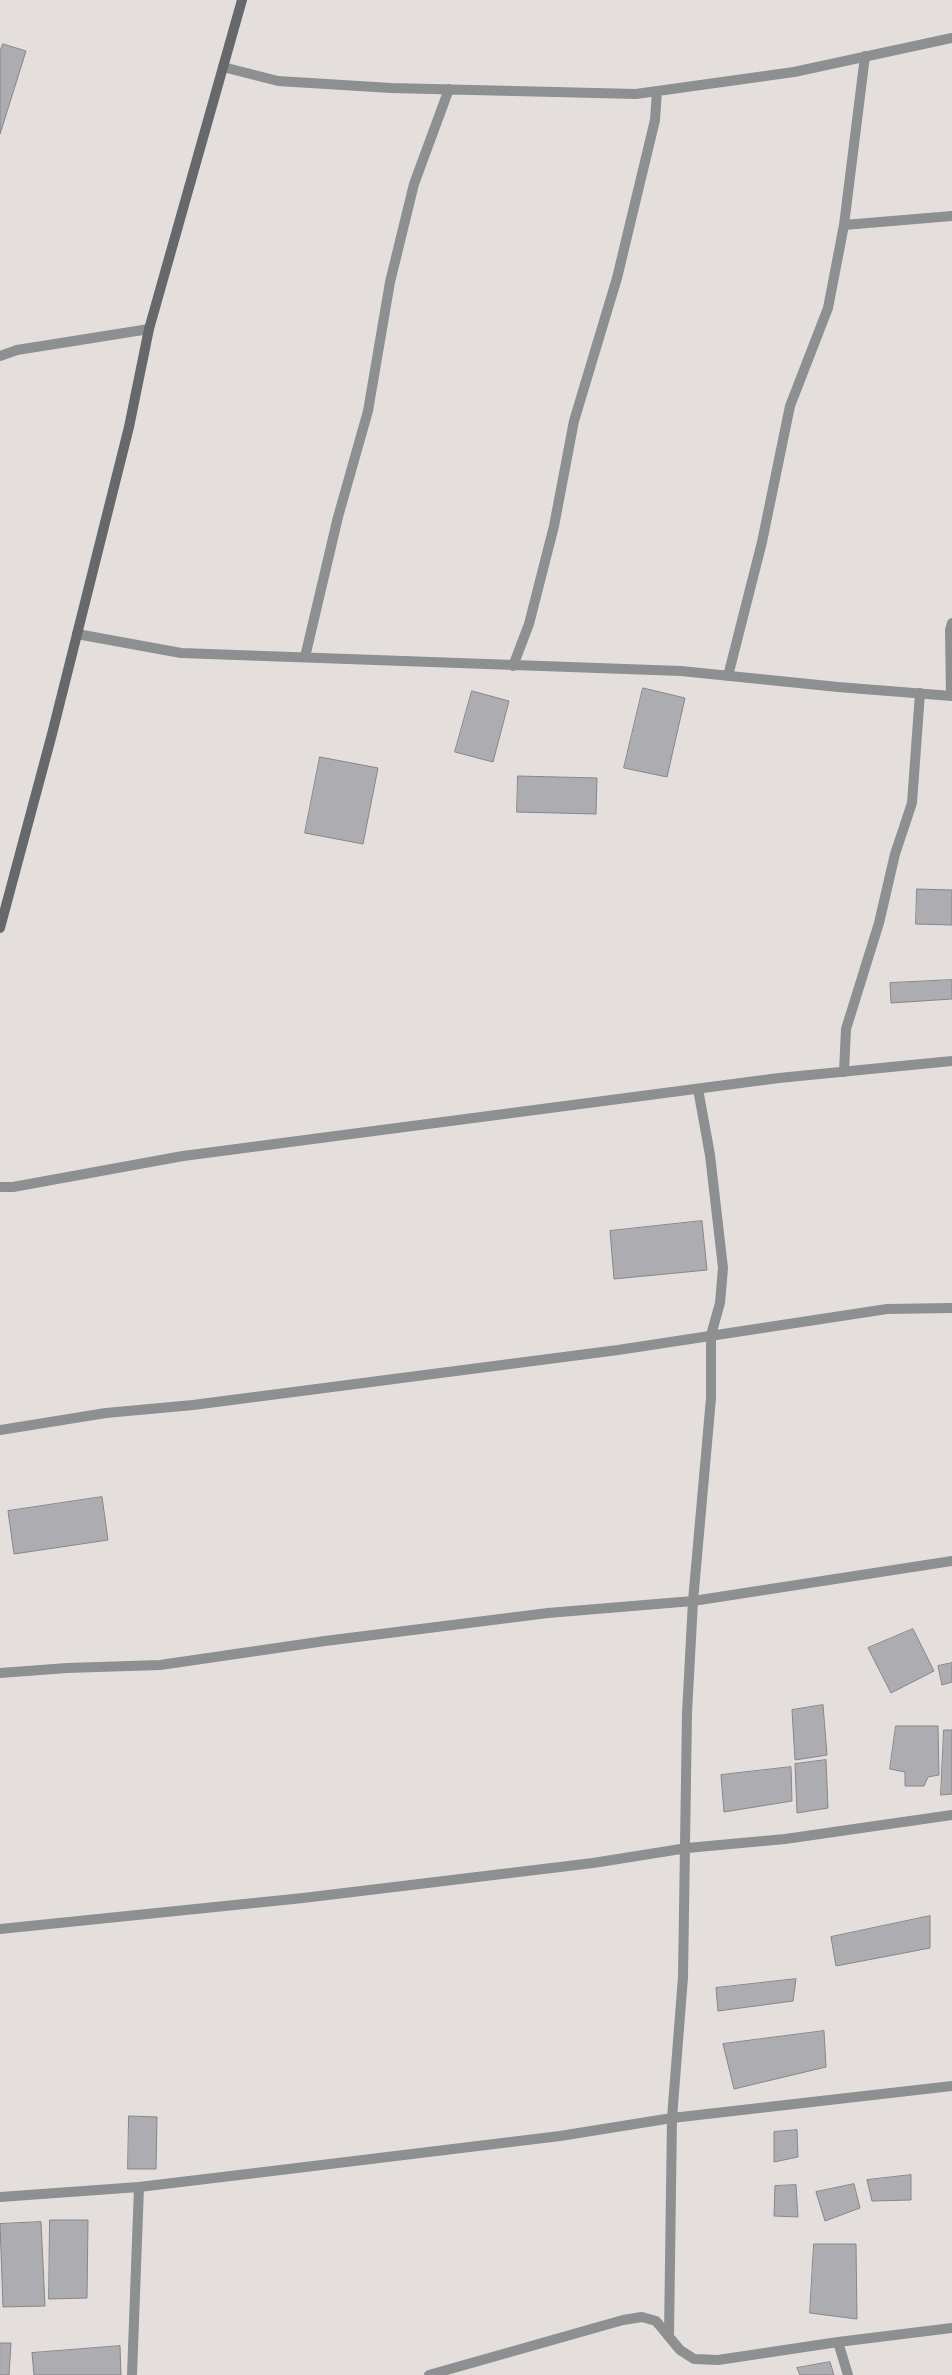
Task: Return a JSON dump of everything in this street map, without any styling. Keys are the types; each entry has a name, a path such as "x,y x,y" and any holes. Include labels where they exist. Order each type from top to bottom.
{"street":[{"path":"0,928 129,427 149,329 242,0"},
{"path":"223,67 278,81 391,88 636,94 794,72 952,38"},
{"path":"728,676 762,542 790,406 828,308 844,224 864,56"},
{"path":"305,657 338,517 368,411 390,282 414,184 449,89"},
{"path":"513,666 529,624 554,526 574,421 619,269 655,120 657,91"},
{"path":"844,224 952,216"},
{"path":"0,356 17,350 149,329"},
{"path":"77,634 181,653 681,671 952,696 950,630 952,624"},
{"path":"844,1072 846,1029 879,923 895,854 912,803 920,693"},
{"path":"0,1187 13,1187 183,1156 698,1089 952,1061"},
{"path":"669,2336 672,2118 683,1977 687,1848 687,1713 693,1600 711,1398 711,1336 720,1302 722,1268 710,1155 698,1089"},
{"path":"0,1430 106,1413 193,1405 618,1350 887,1310 952,1308"},
{"path":"0,1673 67,1668 160,1665 325,1641 548,1613 693,1600 952,1561"},
{"path":"0,1929 303,1898 594,1863 687,1848 785,1839 952,1815"},
{"path":"0,2198 140,2187 560,2136 672,2118 952,2086"},
{"path":"132,2375 140,2187"},
{"path":"429,2375 623,2320 642,2318 656,2321 680,2350 694,2359 718,2360 838,2342 952,2328"},
{"path":"838,2342 848,2375"}],"building":[{"path":"3,44 26,51 0,134 0,52"},
{"path":"643,688 685,698 667,777 624,768"},
{"path":"472,691 509,701 493,762 455,752"},
{"path":"320,757 378,768 363,844 305,833"},
{"path":"518,776 597,778 596,814 517,812"},
{"path":"917,889 952,890 952,925 916,924"},
{"path":"952,980 952,999 891,1003 890,983"},
{"path":"702,1221 707,1270 614,1279 610,1231"},
{"path":"102,1497 108,1540 14,1554 8,1511"},
{"path":"913,1629 934,1671 891,1693 868,1648"},
{"path":"952,1663 952,1682 942,1685 938,1666"},
{"path":"823,1705 827,1755 795,1760 792,1710"},
{"path":"896,1726 938,1726 939,1775 928,1777 924,1786 905,1786 905,1772 890,1769"},
{"path":"944,1730 952,1730 952,1794 941,1795"},
{"path":"826,1760 828,1808 797,1813 795,1764"},
{"path":"791,1767 792,1801 724,1812 721,1775"},
{"path":"930,1916 930,1948 836,1966 831,1937"},
{"path":"796,1979 793,2001 718,2011 716,1988"},
{"path":"824,2031 826,2067 734,2089 723,2044"},
{"path":"129,2116 157,2117 156,2169 128,2169"},
{"path":"797,2130 798,2157 774,2162 774,2132"},
{"path":"911,2175 911,2200 872,2201 867,2180"},
{"path":"854,2184 860,2208 825,2221 816,2192"},
{"path":"796,2185 798,2217 774,2216 775,2186"},
{"path":"50,2220 88,2220 87,2298 49,2299"},
{"path":"41,2222 45,2306 3,2307 0,2224"},
{"path":"814,2244 856,2244 857,2319 810,2313"},
{"path":"0,2343 11,2343 9,2375 0,2375"},
{"path":"120,2346 121,2375 34,2375 32,2353"},
{"path":"830,2362 834,2375 800,2375 797,2368"}]}
